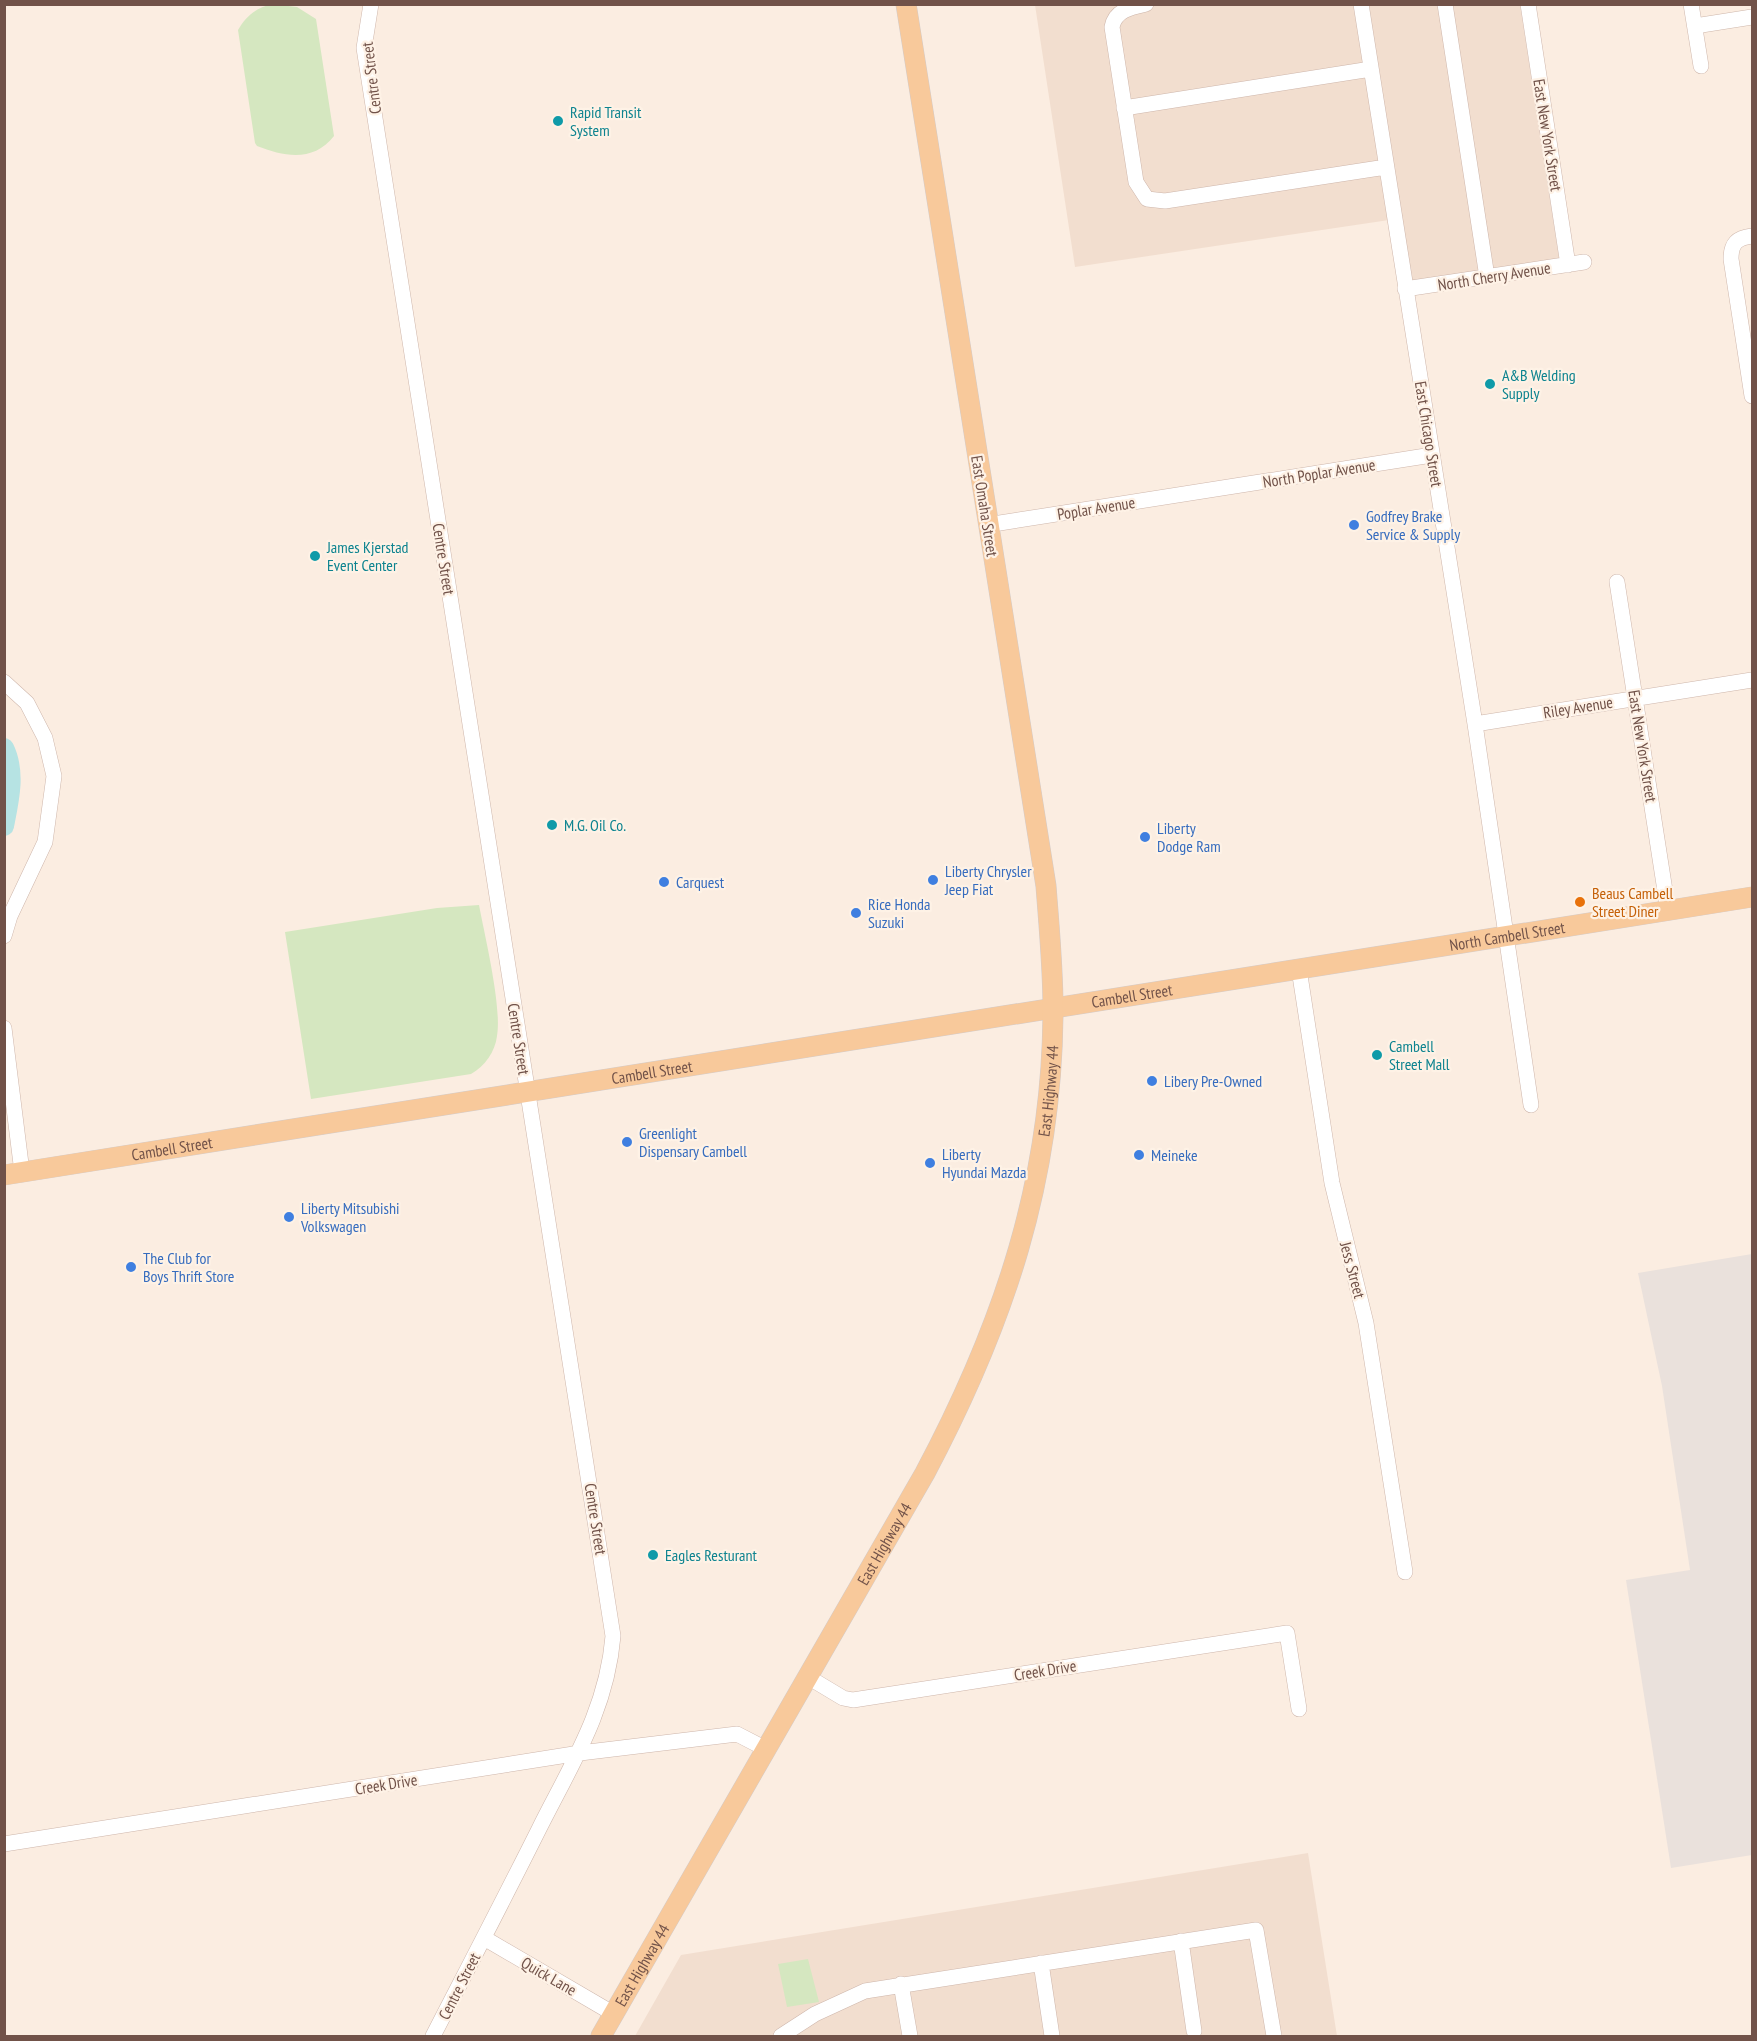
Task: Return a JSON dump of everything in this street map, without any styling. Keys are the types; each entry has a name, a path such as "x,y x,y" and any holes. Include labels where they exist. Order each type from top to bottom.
{"main road":[{"name":"East Omaha Street","path":"906,4 1046,886 1053,1008"},
{"name":"North Cambell Street","path":"1299,969 1752,897"},
{"name":"Cambell Street","path":"13,1174 1299,969"},
{"name":"East Highway 44","path":"601,2037 948,1429 994,1328 1016,1262 1033,1195 1045,1118 1053,1008"}],"street":[{"name":"Centre Street","path":"371,4 364,48 613,1636 611,1666 604,1694 580,1753 433,2037"},
{"path":"1146,4 1119,8 1112,27 1136,182 1142,195 1152,201 1386,167"},
{"name":"East Chicago Street","path":"1361,4 1475,724 1532,1106"},
{"path":"1444,4 1487,277"},
{"name":"East New York Street","path":"1528,4 1576,263"},
{"path":"1691,4 1701,66"},
{"path":"1695,26 1752,17"},
{"path":"1124,108 1371,69"},
{"path":"1752,236 1739,239 1733,244 1731,259 1752,396"},
{"name":"North Cherry Avenue","path":"1405,289 1576,263"},
{"name":"North Poplar Avenue","path":"1205,491 1432,455"},
{"name":"Poplar Avenue","path":"987,525 1205,491"},
{"name":"East New York Street","path":"1617,582 1668,910"},
{"name":"Riley Avenue","path":"1475,724 1752,680"},
{"path":"4,682 27,703 45,738 54,776 45,842 10,916 4,936"},
{"name":"Jess Street","path":"1299,969 1335,1201 1366,1323 1405,1572"},
{"path":"4,1028 13,1174"},
{"name":"Creek Drive","path":"808,1677 843,1698 853,1700 1287,1633 1299,1709"},
{"name":"Creek Drive","path":"4,1844 580,1753 737,1734 766,1749"},
{"path":"781,2037 837,2003 865,1991 1256,1930 1274,2037"},
{"name":"Quick Lane","path":"484,1938 614,2014"},
{"path":"1180,1941 1194,2031"},
{"path":"1041,1964 1052,2037"},
{"path":"901,1984 910,2037"}],"shaded area":[{"path":"1035,5 1520,5 1559,259 1399,284 1389,220 1075,267"},
{"path":"1752,1254 1752,1855 1671,1868 1626,1580 1690,1570 1662,1386 1638,1273"},
{"path":"1308,1853 1337,2036 635,2036 681,1955"}],"green space":[{"path":"272,4 297,7 316,19 334,136 317,150 308,153 288,155 257,146 255,143 238,30 252,13"},
{"path":"479,905 492,972 498,1023 494,1048 485,1063 471,1074 311,1099 285,932 437,908"},
{"path":"808,1959 819,2002 787,2007 778,1964"}],"waterway":[{"path":"4,748 11,777 4,826"}],"place":[{"name":"Rapid Transit System","path":"558,121"},
{"name":"A&B Welding Supply","path":"1490,384"},
{"name":"Godfrey Brake Service & Supply","path":"1354,525"},
{"name":"James Kjerstad Event Center","path":"315,556"},
{"name":"M.G. Oil Co.","path":"552,825"},
{"name":"Liberty Dodge Ram","path":"1145,837"},
{"name":"Liberty Chrysler Jeep Fiat","path":"933,880"},
{"name":"Carquest","path":"664,882"},
{"name":"Beaus Cambell Street Diner","path":"1580,902"},
{"name":"Rice Honda Suzuki","path":"856,913"},
{"name":"Cambell Street Mall","path":"1377,1055"},
{"name":"Libery Pre-Owned","path":"1152,1081"},
{"name":"Greenlight Dispensary Cambell","path":"627,1142"},
{"name":"Meineke","path":"1139,1155"},
{"name":"Liberty Hyundai Mazda","path":"930,1163"},
{"name":"Liberty Mitsubishi Volkswagen","path":"289,1217"},
{"name":"The Club for Boys Thrift Store","path":"131,1267"},
{"name":"Eagles Resturant","path":"653,1555"}]}
